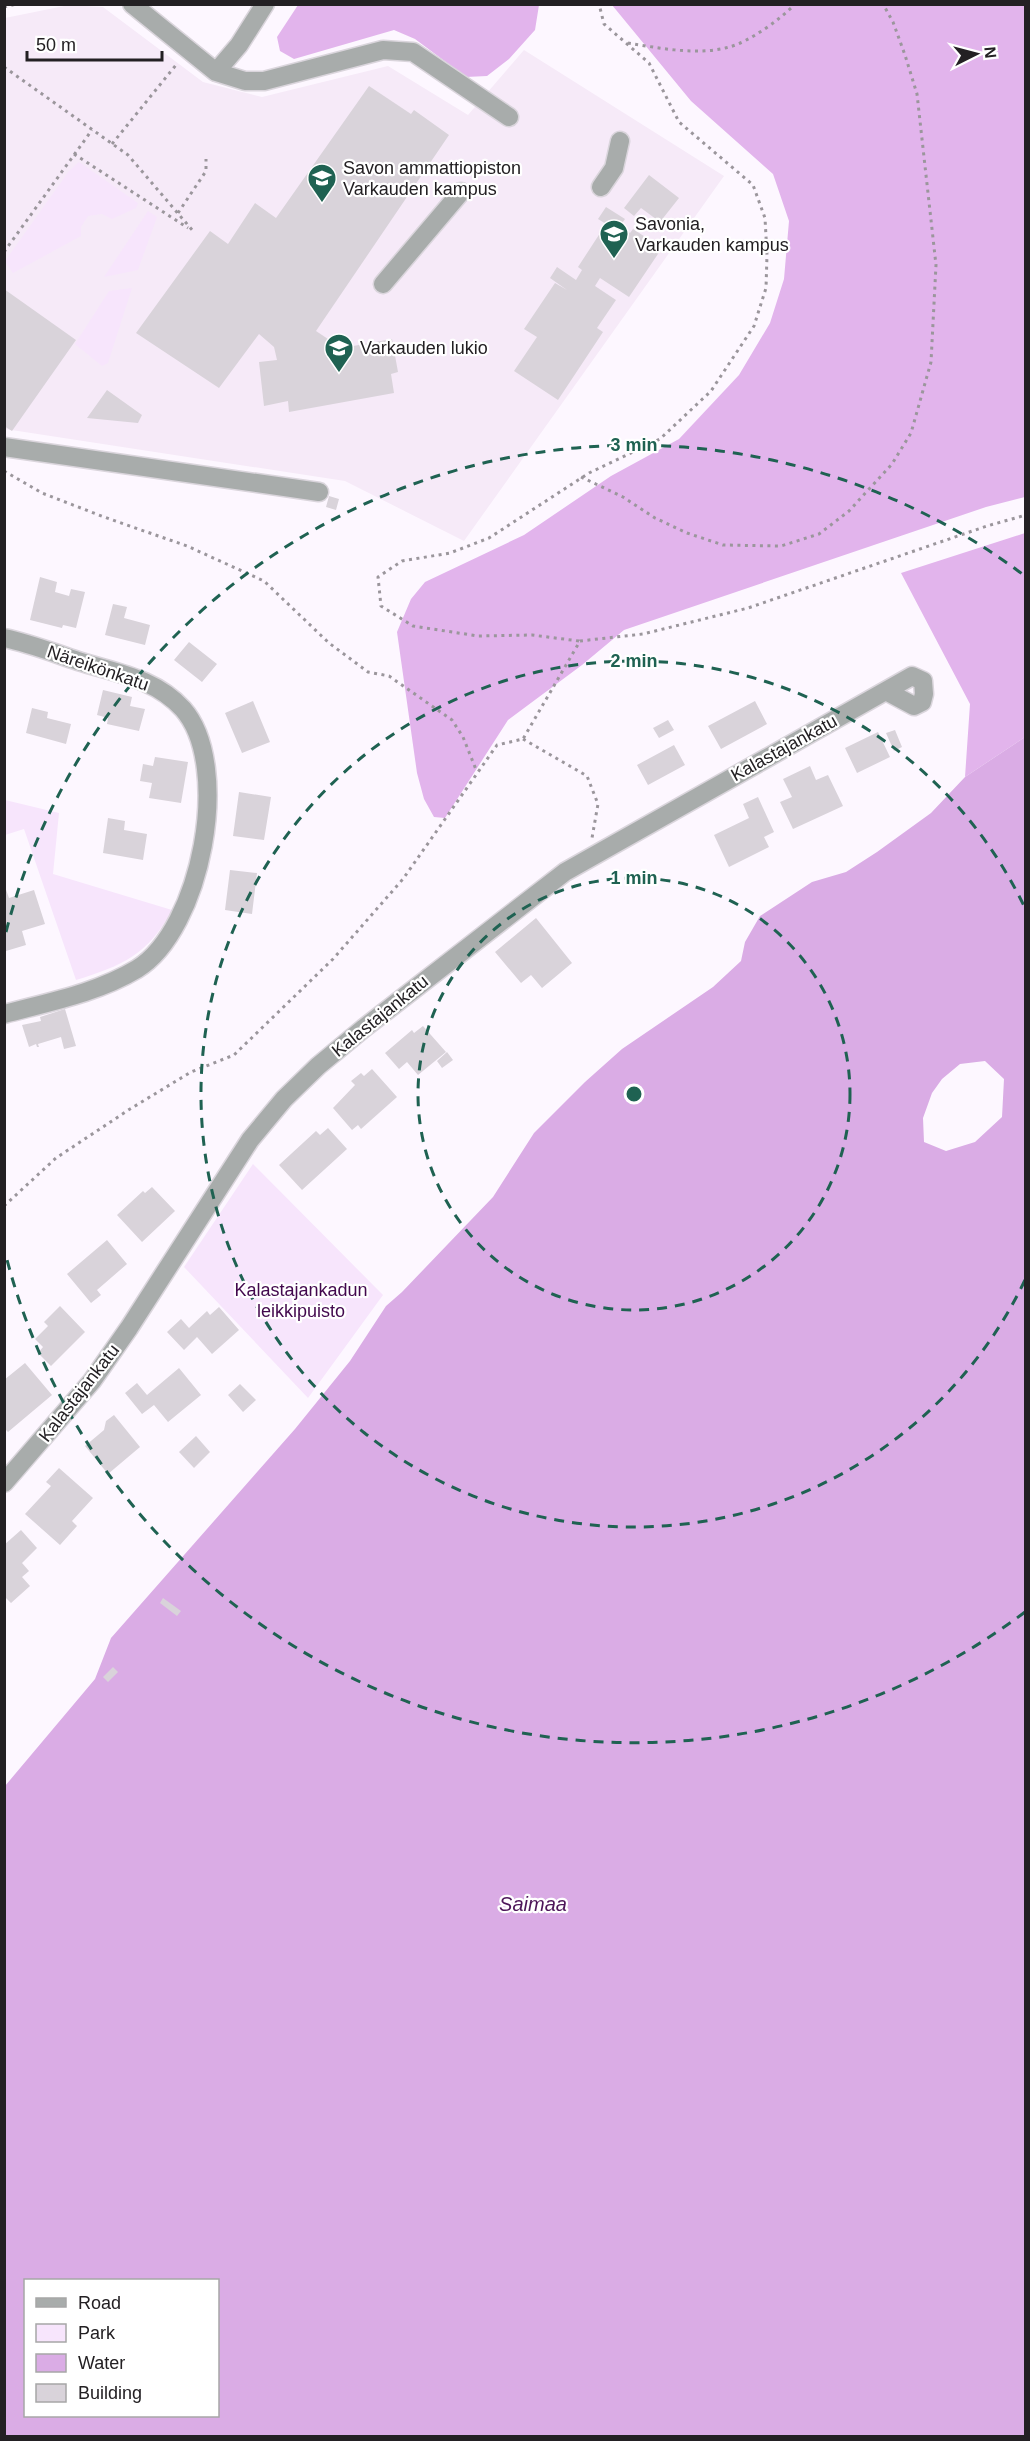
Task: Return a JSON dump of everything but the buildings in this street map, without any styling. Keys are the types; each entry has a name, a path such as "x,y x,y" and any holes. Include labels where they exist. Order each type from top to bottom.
{"street":[{"path":"132,4 216,72 245,81 264,81 383,50 412,52 509,117"},
{"path":"216,72 239,45 265,4"},
{"path":"601,187 614,168 620,141"},
{"path":"383,284 410,256 443,211 462,192"},
{"path":"4,447 320,492"},
{"name":"Näreikönkatu","path":"4,638 140,678 164,692 184,710 197,733 205,756 206,779 205,823 200,864 191,894 177,926 160,950 139,968 100,988 4,1014"},
{"name":"Kalastajankatu","path":"4,1483 92,1381 200,1230 250,1140 284,1099 318,1066 565,872 886,691"}],"path":[{"path":"4,7 16,4"},
{"path":"599,4 604,24 649,63 679,122 753,185 765,218 766,288 754,326 711,391 660,439 581,477 489,538 450,553 402,561 378,578 381,606 413,626 477,636 532,635 580,641 643,634 748,608 1026,515"},
{"path":"626,43 683,51 730,47 759,32 795,4"},
{"path":"581,477 623,497 654,518 687,533 723,545 781,546 819,534 849,511 892,464 911,433 930,362 936,265 917,94 893,22 883,4"},
{"path":"112,144 176,65"},
{"path":"4,67 128,155 193,231 74,154"},
{"path":"4,252 92,130"},
{"path":"178,213 206,171 206,159"},
{"path":"4,471 42,493 187,546 264,581 329,643 368,672 389,676 452,720 463,737 477,773"},
{"path":"4,1206 56,1158 130,1109 191,1072 234,1055 333,959 395,888 497,746 523,739 580,641"},
{"path":"523,739 587,776 598,804 592,833 593,856"}],"shaded area":[{"path":"69,5 103,7 203,82 262,97 388,66 468,115 524,50 724,176 464,541 345,481 5,429 5,18"},
{"path":"298,5 539,5 535,30 509,59 487,76 466,77 415,39 394,30 294,59 280,51 277,37"},
{"path":"612,5 1025,5 1025,497 986,507 624,630 582,665 508,720 445,818 434,817 424,799 417,773 397,632 411,599 425,582 524,535 611,476 679,439 739,375 770,323 784,279 789,221 773,174 691,101"},
{"path":"1025,533 1025,737 965,777 970,704 901,573"}],"green space":[{"path":"79,162 138,203 136,208 112,219 102,214 88,216 81,227 81,236 13,273 5,261 69,171"},
{"path":"148,211 157,217 138,270 104,277"},
{"path":"132,288 108,363 102,366 75,344 109,291"},
{"path":"5,800 59,813 53,874 172,910 154,938 144,948 121,963 76,980 24,829 5,835"},
{"name":"Kalastajankadun leikkipuisto","path":"253,1164 383,1295 308,1398 184,1267"}],"water":[{"name":"Saimaa","path":"1025,737 1025,2436 5,2436 5,1786 95,1679 111,1638 295,1429 350,1361 386,1306 493,1197 534,1133 622,1049 713,987 741,961 745,942 760,916 812,882 846,872 931,813 965,777","holes":["985,1061 1004,1079 1002,1117 975,1142 946,1151 924,1142 923,1118 932,1093 942,1079 960,1064"]}],"place":[{"name":"Savon ammattiopiston Varkauden kampus","path":"322,204"},
{"name":"Savonia, Varkauden kampus","path":"614,260"},
{"name":"Varkauden lukio","path":"339,374"}]}
